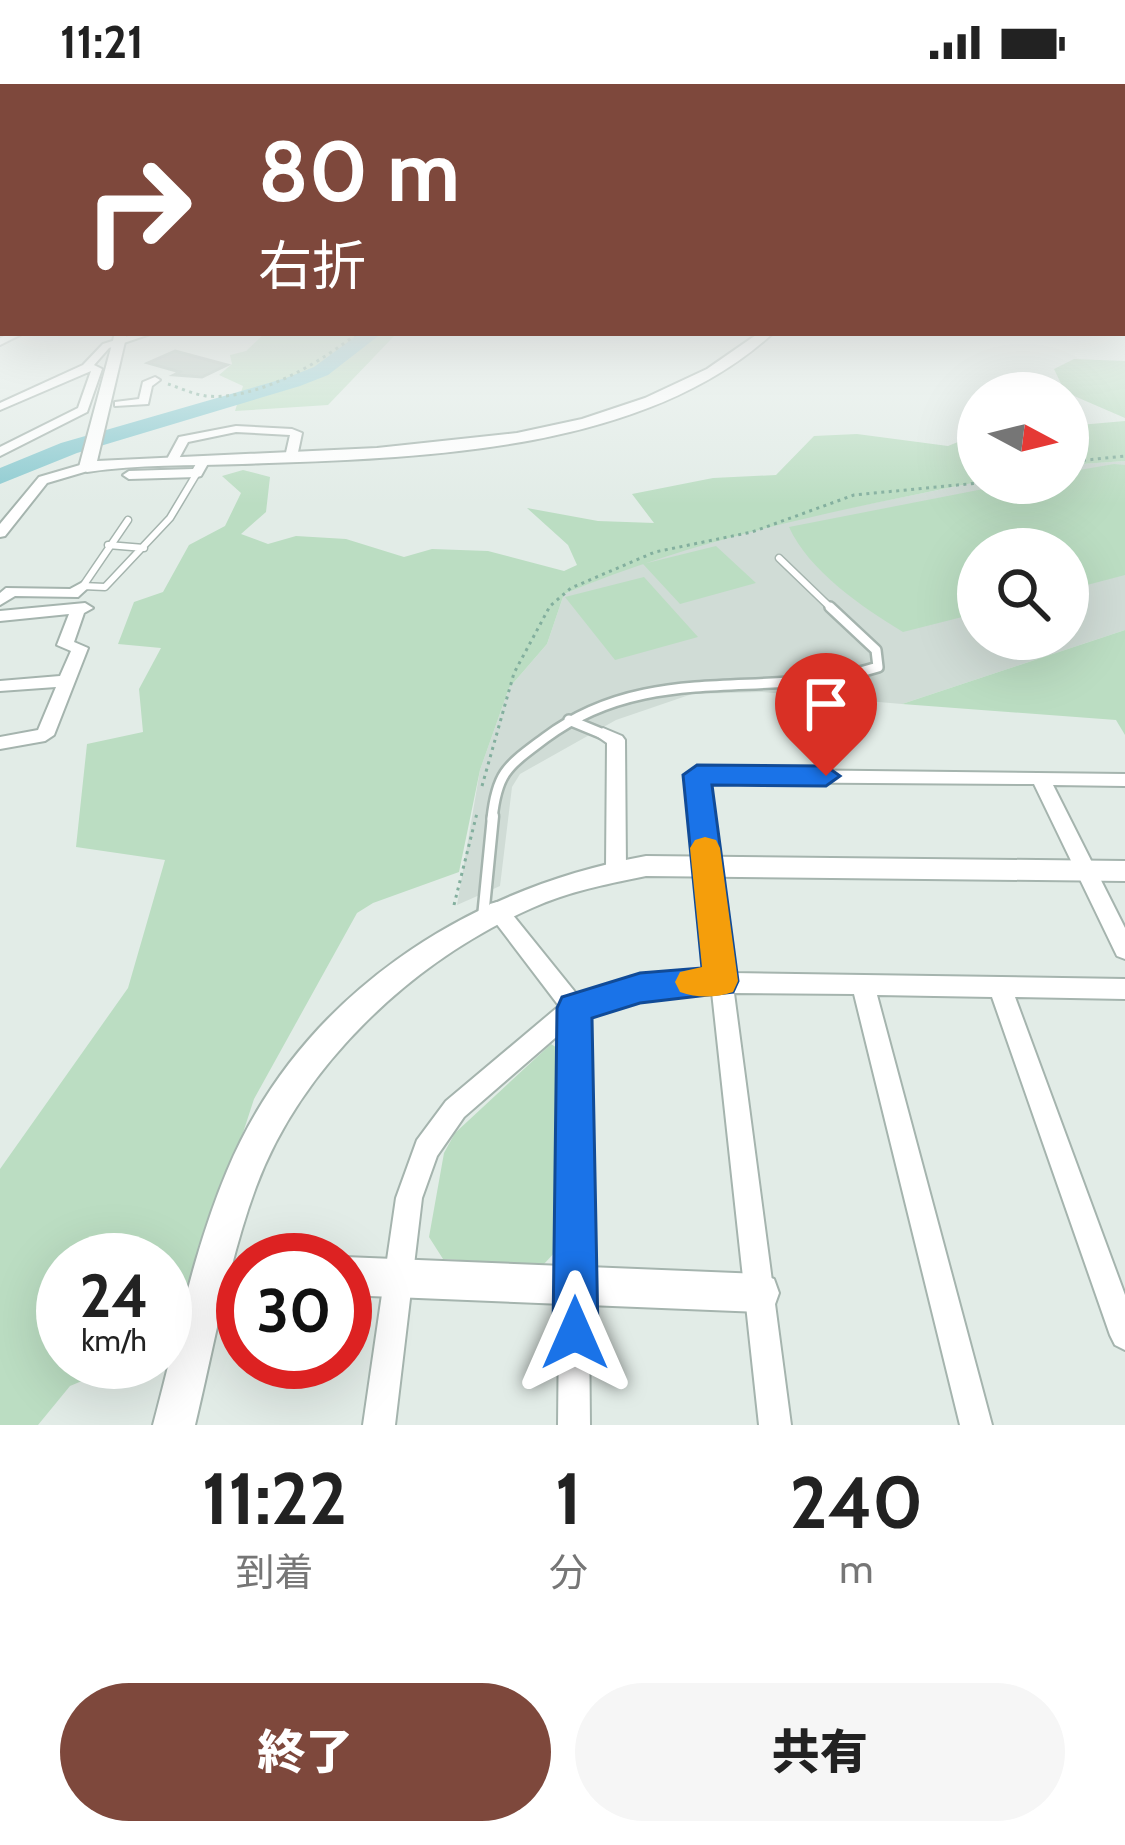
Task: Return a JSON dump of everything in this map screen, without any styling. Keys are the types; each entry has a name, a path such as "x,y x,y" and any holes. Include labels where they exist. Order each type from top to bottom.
{"street":[{"path":"0,407 62,379"},
{"path":"0,452 83,410 94,379"},
{"path":"98,459 120,379"},
{"path":"106,428 119,404 124,379"},
{"path":"129,475 291,457 434,448 614,414 702,379"},
{"path":"119,404 144,402 148,384 154,380"},
{"path":"172,461 182,440 236,429 298,435 291,457"},
{"path":"0,532 44,480 98,459 172,461 200,467"},
{"path":"0,602 11,590 73,594 82,586"},
{"path":"0,616 83,608 65,645 80,648 45,735 0,743"},
{"path":"0,686 64,681"},
{"path":"603,734 616,740 616,868"},
{"path":"776,1425 697,775 1125,780"},
{"path":"1040,778 1125,950"},
{"path":"235,1233 243,1177 277,1107 312,1059 478,910 616,868 707,864 1125,871"},
{"path":"478,910 574,1008 574,1425"},
{"path":"379,1425 409,1198 426,1150 455,1109 574,1008 640,988 721,981 1125,988"},
{"path":"863,985 976,1425"},
{"path":"1000,987 1125,1335"},
{"path":"372,1277 760,1293"},
{"path":"174,1425 216,1308"}],"lane":[{"path":"128,520 82,586 105,587 170,518 200,467"},
{"path":"108,545 143,548"},
{"path":"478,910 496,790 504,769 569,720 592,708 705,683 850,676 878,667 876,650 779,558"},
{"path":"569,720 603,734"}],"path":[{"path":"154,380 208,397 272,379"},
{"path":"1089,460 1125,456"},
{"path":"482,787 514,673 550,606 571,588 655,552 752,532 854,495 957,485"},
{"path":"478,809 478,910"}],"shaded area":[{"path":"1125,461 1125,630 1089,642 1089,528 957,528 957,660 1035,660 902,704 762,692 692,694 616,720 520,774 512,787 500,886 457,905 480,770 509,688 547,644 564,594 646,560 799,518 957,486 957,504 1089,504 1089,464"}],"green space":[{"path":"227,379 353,379 328,405 235,411 243,386"},
{"path":"1089,379 1125,379 1125,418 1089,402"},
{"path":"1125,421 1125,461 1089,464 1089,424"},
{"path":"857,434 948,446 957,442 957,486 717,541 564,594 547,644 509,688 480,770 459,872 357,913 254,1099 192,1290 192,1233 36,1233 36,1389 68,1389 38,1425 0,1425 0,1169 128,988 165,860 76,847 87,744 143,732 139,689 161,648 118,644 134,602 163,592 189,545 225,526 241,493 222,476 243,470 270,477 266,512 241,534 268,544 296,536 346,539 404,557 432,549 488,551 564,571 577,565 568,545 527,508 598,521 654,523 632,494 713,478 776,475 814,436"},
{"path":"1125,465 1125,575 1089,584 1089,528 957,528 957,618 903,632 823,573 789,527 957,494 957,504 1089,504 1089,468"},
{"path":"716,546 756,583 680,604 643,564"},
{"path":"644,577 698,637 615,660 565,597"},
{"path":"1125,630 1125,735 1116,720 902,704 1035,660 1089,660 1089,642"},
{"path":"551,1044 565,1053 558,1249 543,1265 443,1259 429,1237 444,1153 455,1133"}],"waterway":[{"path":"0,477 69,448 302,379"}],"slow traffic":[{"path":"692,982 721,981 705,848"}],"route":[{"path":"575,1333 574,1008 640,988 721,981 697,775 826,776"}]}
